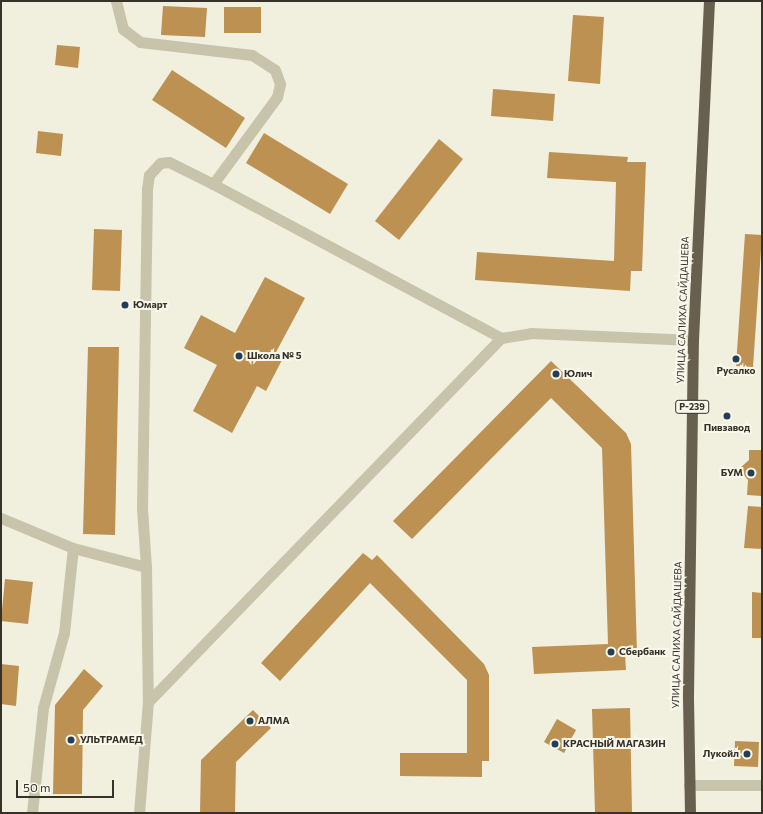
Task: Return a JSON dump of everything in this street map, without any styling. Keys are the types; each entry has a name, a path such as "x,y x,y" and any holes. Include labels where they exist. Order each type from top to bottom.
{"highway":[{"name":"УЛИЦА САЛИХА САЙДАШЕВА","path":"690,813 693,340 709,1"}],"street":[{"path":"116,1 124,29 140,42 252,55 275,70 280,84 277,97 213,184"},
{"path":"139,813 148,702 146,566 142,508 148,175 160,163 170,162 501,338"},
{"path":"148,702 501,338 531,333 693,340"},
{"path":"1,518 73,548 146,566"},
{"path":"32,813 43,708 64,633 73,548"},
{"path":"689,785 762,785"}],"building":[{"path":"163,6 207,8 205,37 161,35"},
{"path":"224,7 261,7 261,33 224,33"},
{"path":"573,15 604,17 600,84 568,81"},
{"path":"57,45 80,47 78,68 55,65"},
{"path":"172,70 245,118 226,148 152,100"},
{"path":"493,89 555,94 553,121 491,116"},
{"path":"38,131 63,134 61,156 36,153"},
{"path":"264,133 348,184 330,214 246,163"},
{"path":"439,139 463,159 399,240 375,221"},
{"path":"549,152 628,157 627,162 646,162 642,271 631,271 630,291 475,280 477,252 614,261 616,182 547,178"},
{"path":"94,229 122,230 120,291 92,290"},
{"path":"745,234 762,235 753,367 736,366"},
{"name":"Школа № 5","path":"265,277 305,298 275,354 283,358 266,391 257,386 232,433 193,411 217,365 184,348 201,315 235,333"},
{"path":"88,347 119,347 115,535 83,534"},
{"path":"551,361 626,433 631,444 637,654 625,654 626,670 534,674 532,647 608,644 602,448 551,398 412,539 393,521"},
{"name":"БУМ","path":"749,450 762,450 762,496 747,495 748,480 739,469 749,460"},
{"path":"748,506 762,507 762,549 744,548"},
{"path":"363,553 372,560 377,555 484,664 489,675 489,761 482,761 482,777 400,776 400,753 467,753 467,680 370,583 280,681 261,663"},
{"path":"5,579 33,582 28,624 1,621"},
{"path":"752,592 762,593 762,638 752,638"},
{"path":"1,664 19,666 16,706 1,704"},
{"path":"84,669 103,686 83,710 82,794 53,794 55,705"},
{"path":"630,708 632,813 595,813 592,709"},
{"path":"253,710 271,728 236,762 235,813 200,813 201,760"},
{"path":"557,719 576,730 564,753 544,742"},
{"path":"735,741 759,742 758,767 734,766"}],"place":[{"name":"Юмарт","path":"125,305"},
{"name":"Школа № 5","path":"239,356"},
{"name":"Русалко","path":"736,359"},
{"name":"Юлич","path":"556,374"},
{"name":"Пивзавод","path":"727,416"},
{"name":"БУМ","path":"751,473"},
{"name":"Сбербанк","path":"611,652"},
{"name":"АЛМА","path":"250,721"},
{"name":"УЛЬТРАМЕД","path":"71,740"},
{"name":"КРАСНЫЙ МАГАЗИН","path":"555,744"},
{"name":"Лукойл","path":"747,754"}]}
